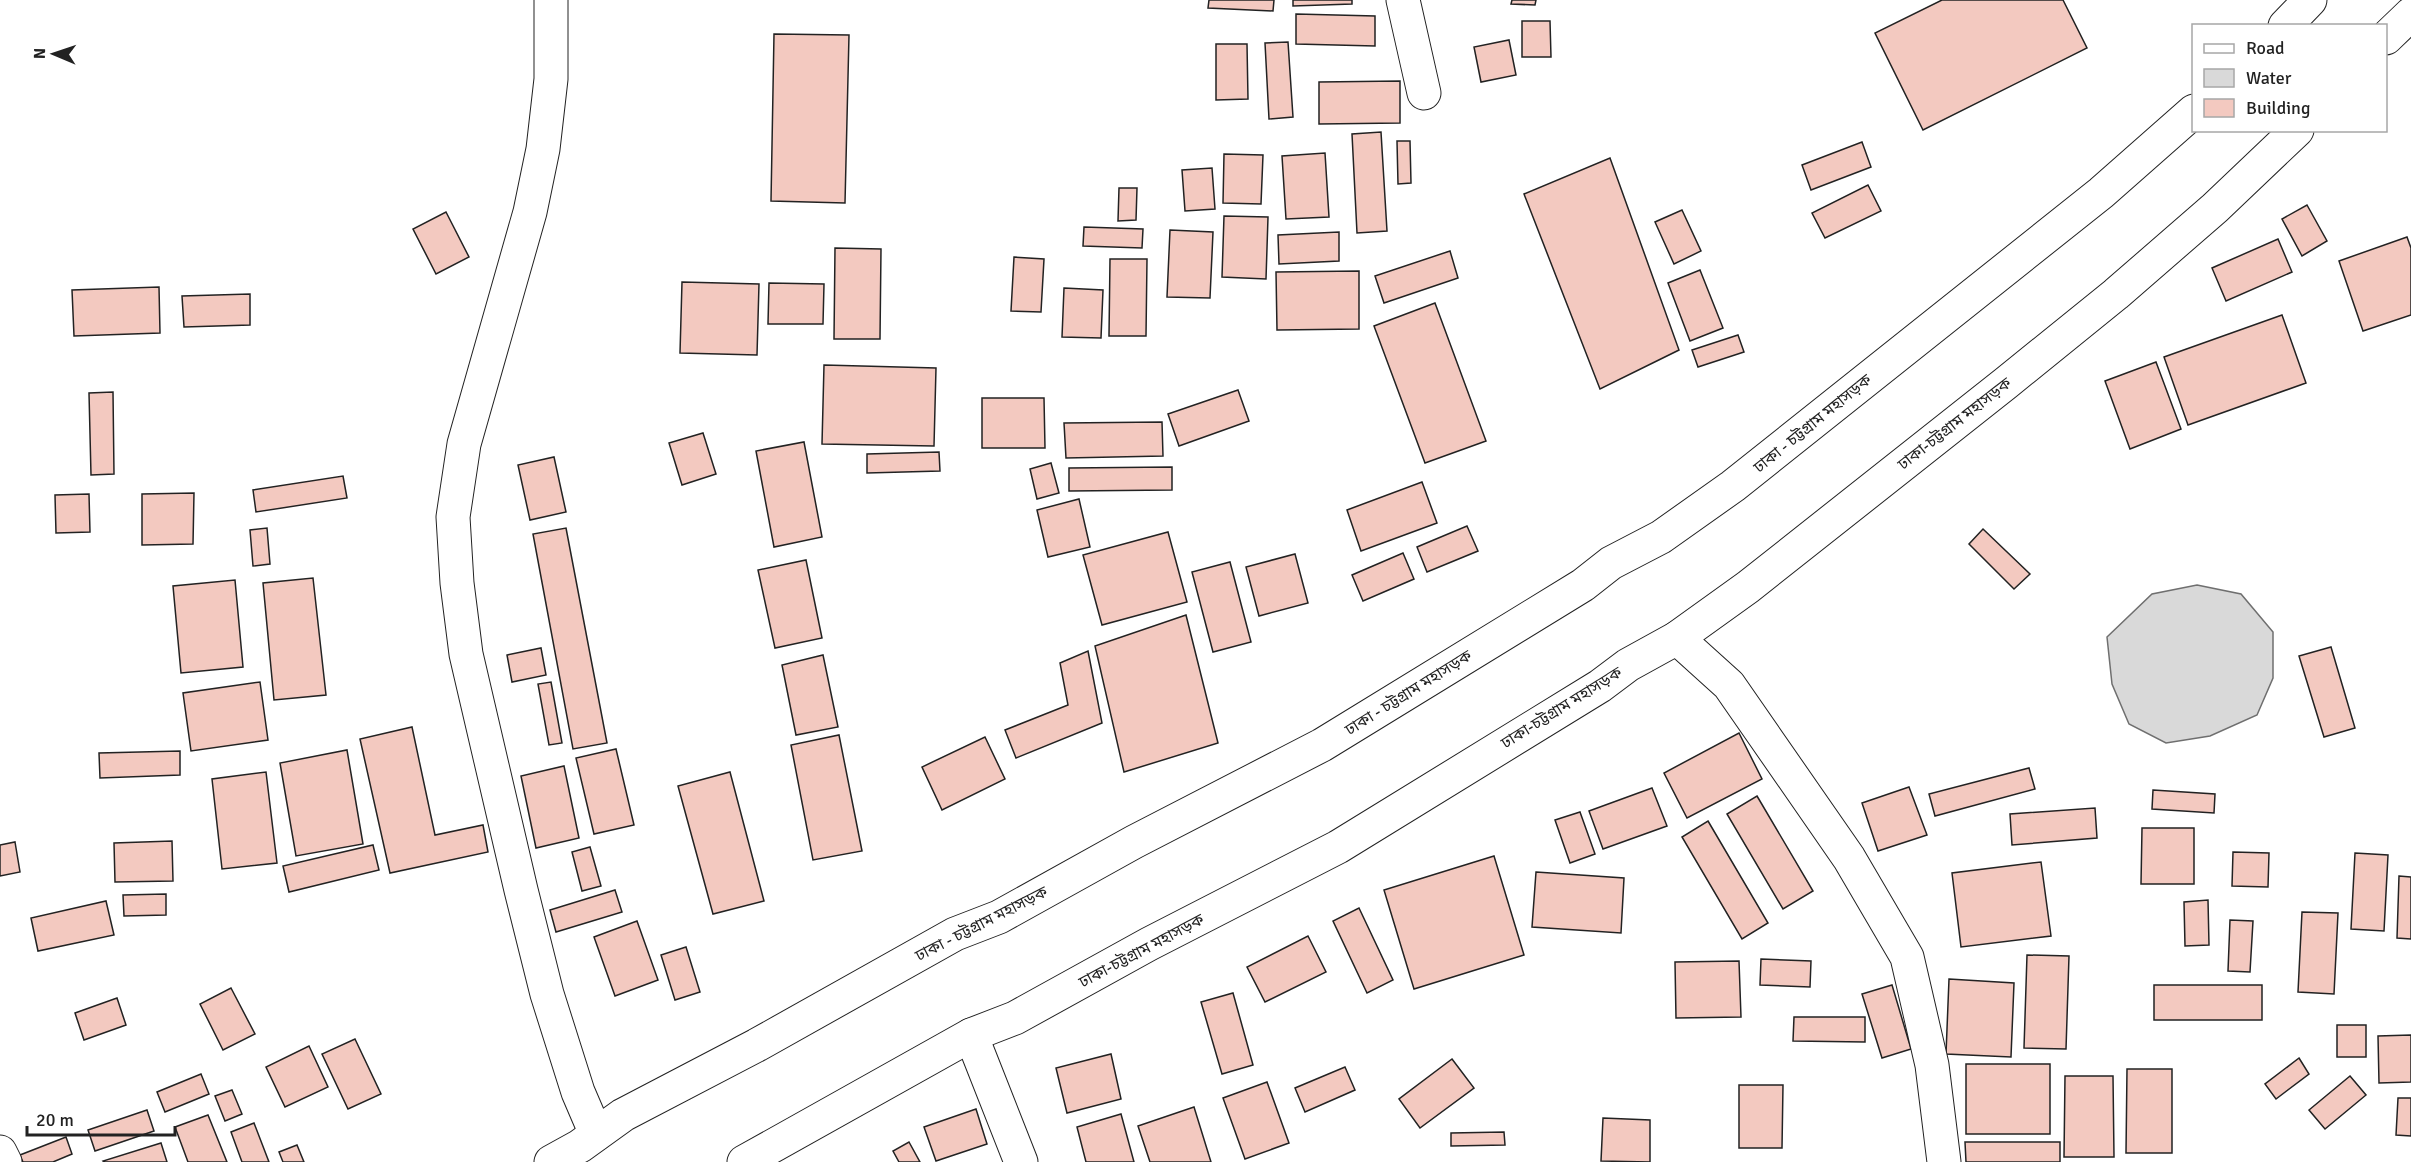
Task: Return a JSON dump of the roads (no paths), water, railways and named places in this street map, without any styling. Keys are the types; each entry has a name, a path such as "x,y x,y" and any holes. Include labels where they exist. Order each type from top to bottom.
{"main road":[{"path":"551,0 551,79 543,149 530,212 464,444 453,517 456,583 466,654 547,994 578,1092 596,1134"},
{"path":"1403,0 1424,93"},
{"path":"2287,24 2310,0"},
{"path":"2387,36 2411,14"},
{"name":"ঢাকা - চট্টগ্রাম মহাসড়ক","path":"551,1162 623,1115 757,1045 955,934 999,917 1134,842 1322,746 1584,585 1611,563 1661,537 1733,486 2091,200 2192,112"},
{"name":"ঢাকা-চট্টগ্রাম মহাসড়ক","path":"744,1162 971,1035 1015,1018 1149,944 1338,847 1600,686 1628,665 1677,638 1748,587 2116,294 2215,208 2295,132"},
{"path":"1677,638 1729,685 1849,858 1907,957 1932,1065 1944,1162"},
{"path":"971,1035 1021,1162"},
{"path":"0,1152 5,1162"}],"water":[{"path":"2197,585 2241,594 2273,632 2273,678 2257,715 2210,736 2166,743 2129,724 2112,684 2107,637 2152,594"}]}
